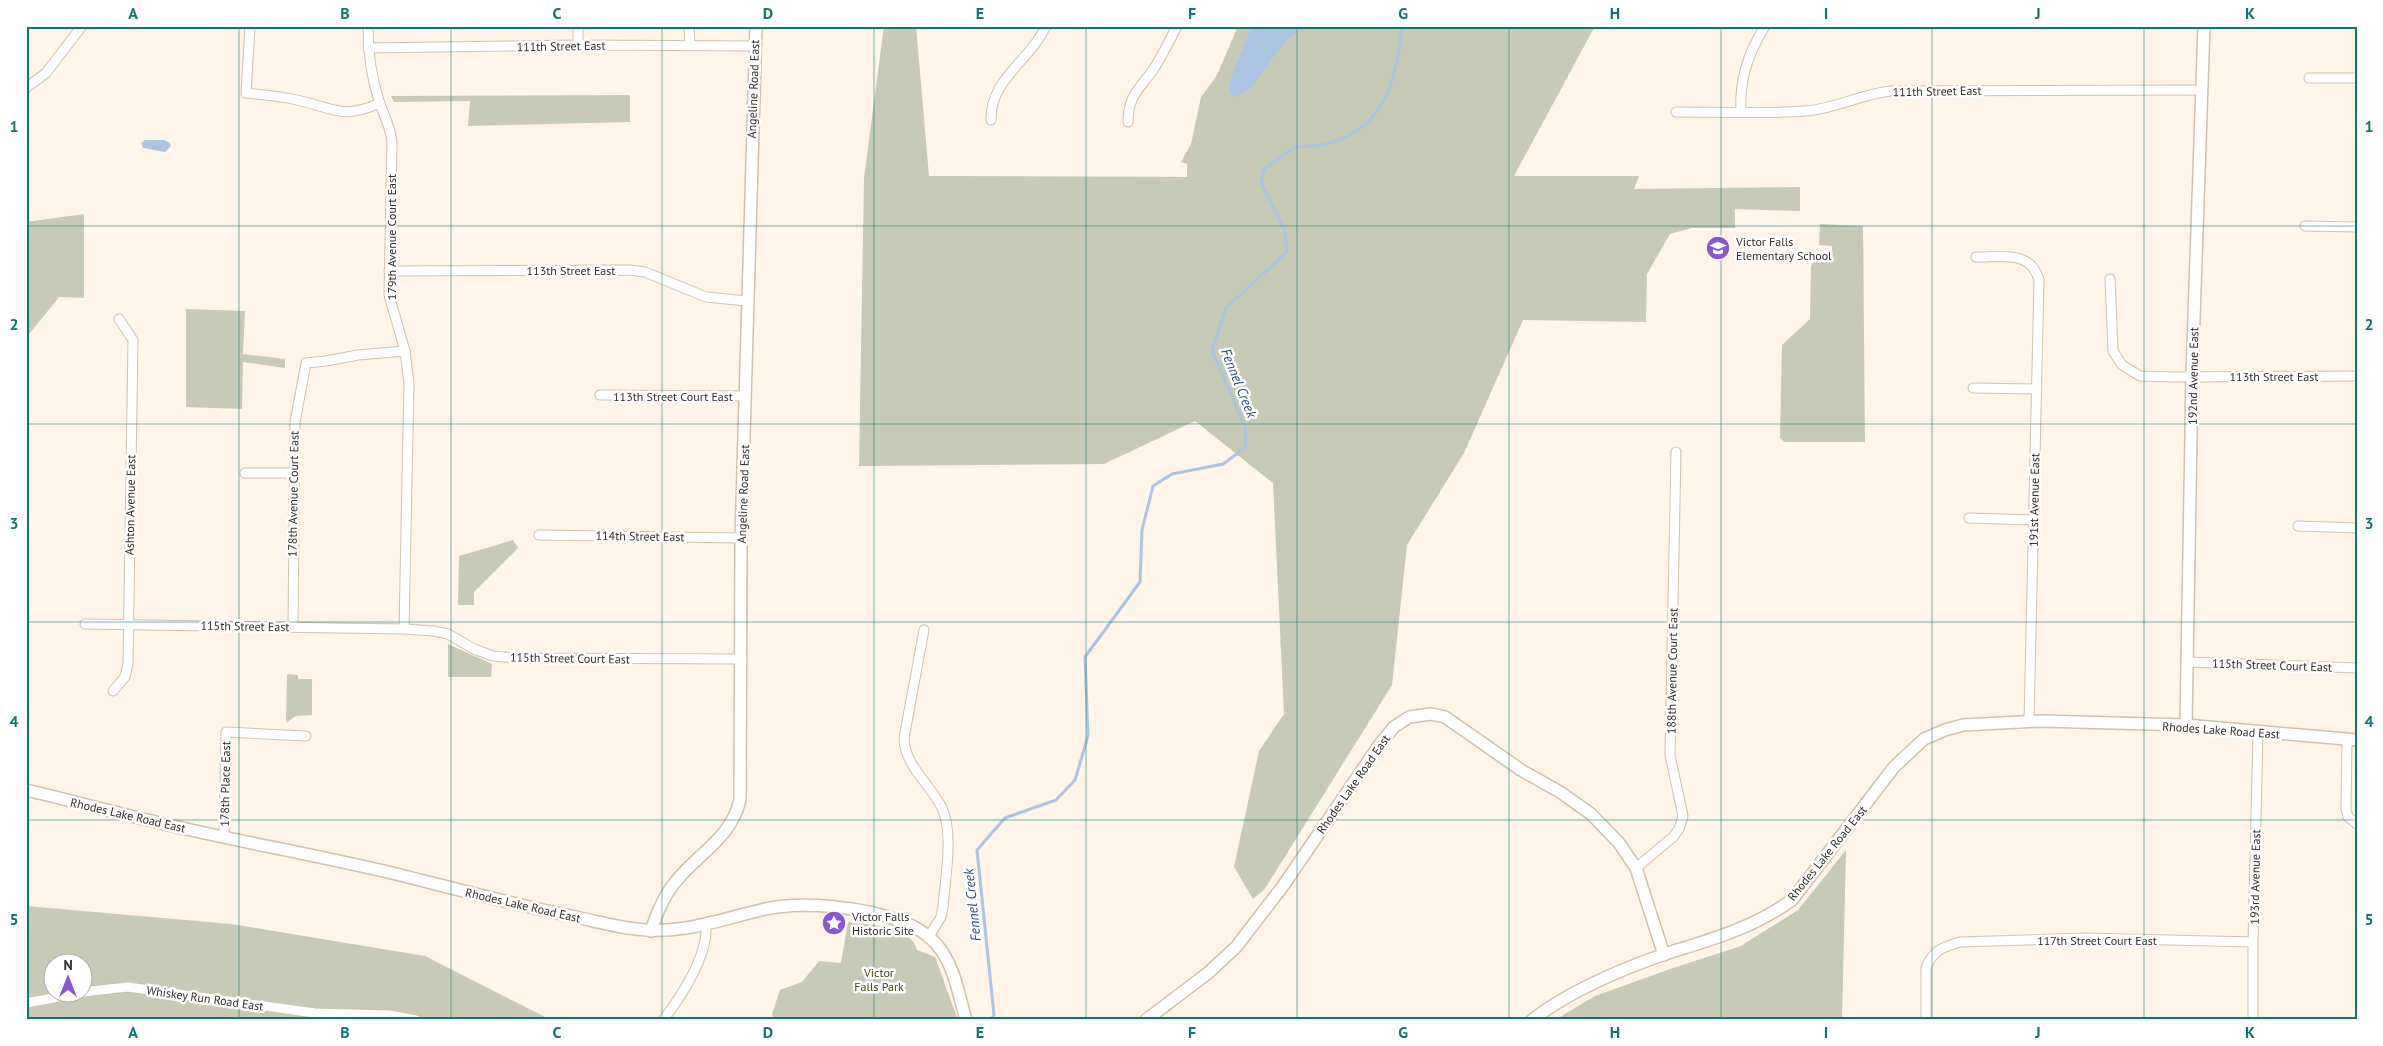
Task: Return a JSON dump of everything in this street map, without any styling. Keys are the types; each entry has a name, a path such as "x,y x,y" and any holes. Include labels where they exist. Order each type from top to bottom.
{"street":[{"path":"26,88 46,73 82,26"},
{"path":"250,26 246,93 298,100 344,113 366,109 380,103"},
{"name":"179th Avenue Court East","path":"368,26 371,72 380,103 390,126 392,142 389,271 391,305 405,351 410,383 404,629"},
{"path":"578,26 578,45"},
{"path":"689,26 690,45"},
{"name":"Angeline Road East","path":"650,930 664,896 685,871 724,835 738,812 740,800 741,538 756,26"},
{"path":"991,120 991,108 999,86 1032,51 1046,26"},
{"path":"1128,122 1128,109 1133,95 1154,69 1177,26"},
{"path":"1741,112 1741,87 1744,70 1749,55 1765,26"},
{"name":"192nd Avenue East","path":"2186,725 2192,376 2204,26"},
{"name":"111th Street East","path":"368,48 578,45 755,46"},
{"path":"2309,78 2357,78"},
{"name":"111th Street East","path":"1676,112 1806,111 1835,105 1872,93 1890,91 2201,90"},
{"path":"2305,226 2357,227"},
{"name":"191st Avenue East","path":"1976,257 2020,258 2027,260 2037,271 2039,280 2029,721"},
{"name":"113th Street East","path":"389,271 630,270 644,272 706,297 747,301"},
{"path":"2110,280 2111,342 2117,358 2126,368 2140,376 2192,376"},
{"name":"Ashton Avenue East","path":"113,691 125,677 128,664 133,340 119,319"},
{"name":"178th Avenue Court East","path":"292,627 292,473 294,422 306,363 326,362 358,355 405,351"},
{"name":"113th Street East","path":"2192,376 2357,376"},
{"path":"1973,388 2036,388"},
{"name":"113th Street Court East","path":"600,395 746,396"},
{"name":"188th Avenue Court East","path":"1636,868 1674,837 1683,816 1670,755 1676,452"},
{"path":"245,473 292,473"},
{"path":"1969,518 2034,520"},
{"path":"2298,526 2357,528"},
{"name":"114th Street East","path":"539,535 741,538"},
{"name":"115th Street East","path":"85,624 404,629"},
{"name":"115th Street Court East","path":"404,629 448,634 474,649 493,656 515,658 742,659"},
{"path":"924,630 904,738 908,755 936,797 947,822 943,907 941,917 928,938"},
{"name":"115th Street Court East","path":"2187,662 2357,668"},
{"name":"Rhodes Lake Road East","path":"1146,1020 1208,973 1236,947 1283,886 1380,744 1394,728 1409,717 1431,714 1445,718 1521,770 1560,792 1592,814 1609,831 1636,868 1664,955 1734,932 1774,912 1792,900 1894,767 1924,739 1945,730 1963,725 2029,721 2186,725 2352,740"},
{"name":"178th Place East","path":"224,836 226,732 306,736"},
{"name":"193rd Avenue East","path":"2253,1020 2258,733"},
{"path":"2352,740 2346,809 2348,817 2357,824"},
{"name":"Rhodes Lake Road East","path":"26,790 395,874 521,906 635,929 671,931 706,925 763,909 801,904 894,918 914,926 947,958 957,980 966,1020"},
{"path":"663,1020 691,976 702,954 707,936 706,925"},
{"name":"117th Street Court East","path":"1926,1020 1926,968 1933,955 1941,947 1960,942 2085,938 2253,942"},
{"path":"1532,1020 1572,993 1664,955"},
{"name":"Whiskey Run Road East","path":"92,991 128,987 315,1013 389,1015 416,1020"},
{"path":"26,1003 42,1000"}],"green space":[{"path":"884,26 916,26 929,176 1187,177 1187,164 1181,162 1191,144 1201,97 1217,75 1238,26 1595,26 1514,176 1639,176 1634,189 1800,187 1800,211 1735,209 1735,228 1692,228 1670,234 1647,274 1646,322 1523,320 1464,453 1407,545 1392,685 1264,890 1253,899 1234,867 1259,751 1284,714 1273,483 1195,421 1104,464 859,466 864,178"},
{"path":"630,95 630,122 468,126 470,101 394,102 391,96"},
{"path":"84,214 84,298 59,297 26,338 26,222"},
{"path":"1820,224 1863,226 1865,442 1784,442 1780,438 1782,345 1810,319 1811,266 1814,260 1832,259 1832,246 1819,245"},
{"path":"186,309 245,311 243,354 285,359 285,368 243,362 242,409 186,407"},
{"path":"513,540 518,548 474,592 474,605 458,605 459,556"},
{"path":"448,644 492,664 491,677 448,677"},
{"path":"287,674 298,675 298,679 312,679 312,715 296,716 286,723"},
{"path":"1846,850 1842,1020 1555,1020 1595,996 1741,946 1798,910"},
{"path":"26,906 231,924 425,956 551,1020 26,1020"},
{"name":"Victor Falls Park","path":"848,922 888,928 898,932 914,942 917,950 935,957 958,1020 774,1020 772,1014 780,990 802,982 819,961 841,963"}],"water":[{"path":"1252,26 1323,26 1296,33 1280,48 1251,87 1242,94 1233,97 1229,91 1232,75"},
{"path":"145,140 164,140 170,143 171,146 165,152 143,148 141,143"}],"waterway":[{"name":"Fennel Creek","path":"991,1020 994,1015 977,850 1005,818 1056,800 1075,780 1088,736 1085,657 1140,582 1142,530 1153,486 1172,474 1223,464 1245,448 1246,429 1212,350 1226,308 1287,252 1285,231 1261,183 1264,169 1295,148 1323,145 1346,137 1362,127 1374,115 1384,100 1391,83 1400,46 1402,26"}],"place":[{"name":"Victor Falls Elementary School","path":"1718,248"},
{"name":"Victor Falls Historic Site","path":"834,923"}]}
